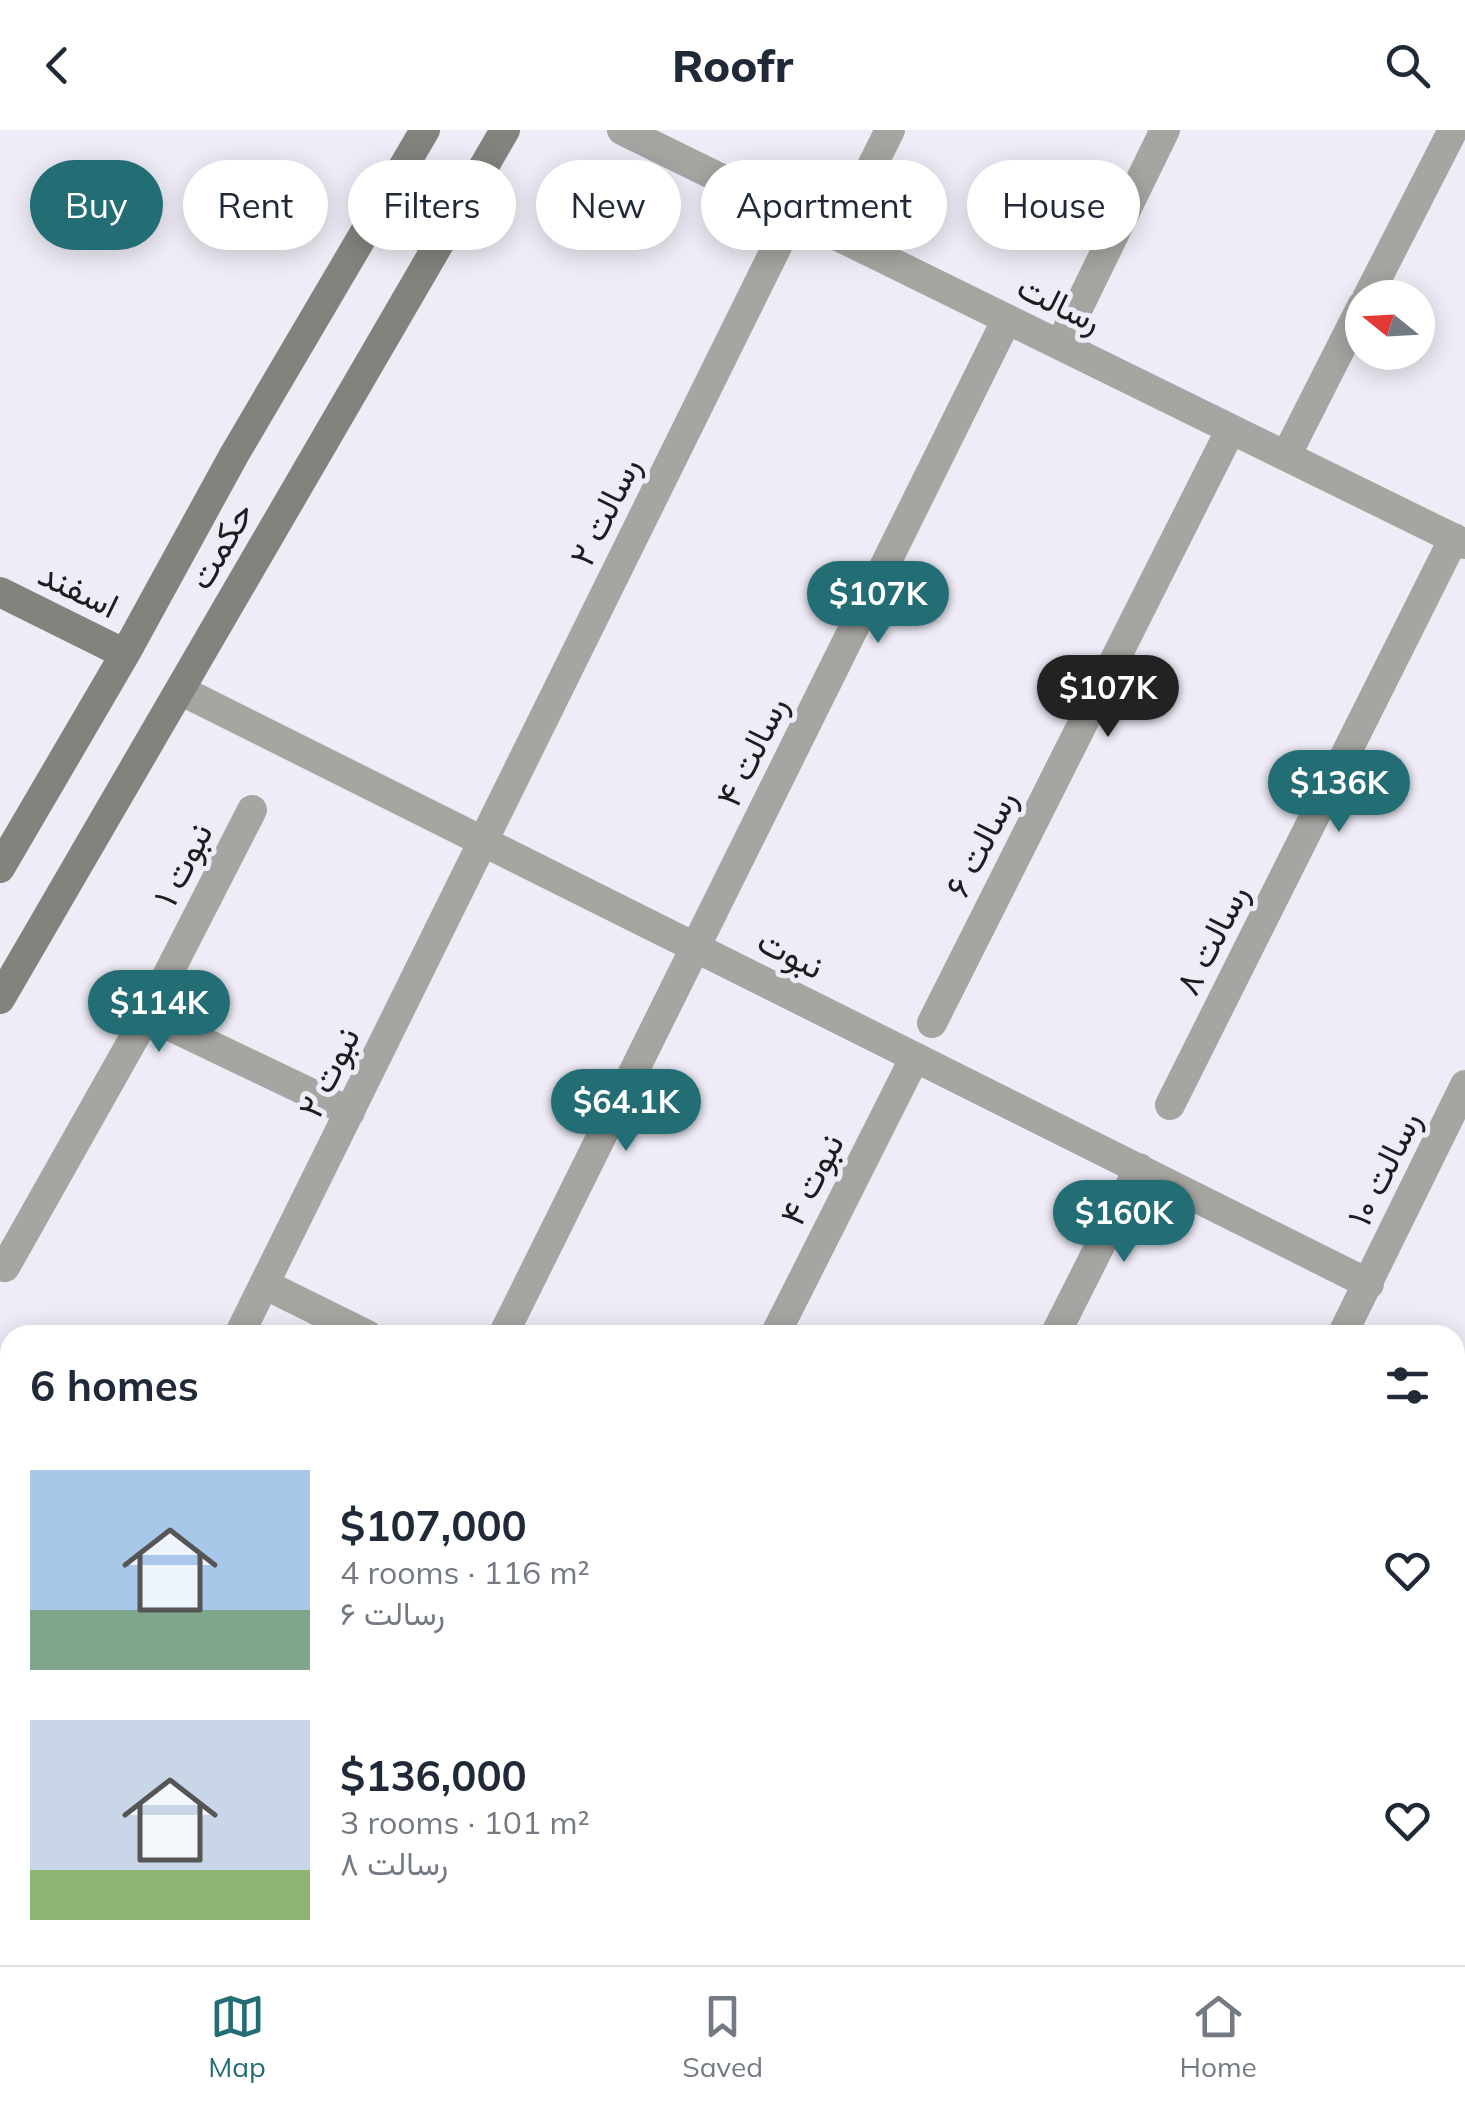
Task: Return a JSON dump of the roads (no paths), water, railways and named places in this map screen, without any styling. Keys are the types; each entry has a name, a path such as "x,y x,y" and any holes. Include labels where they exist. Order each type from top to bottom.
{"street":[{"name":"حکمت","path":"0,868 125,654 234,455 425,130"},
{"name":"حکمت","path":"0,999 505,130"},
{"name":"رسالت","path":"622,130 701,169"},
{"path":"875,160 890,130"},
{"path":"1060,346 1164,130"},
{"path":"1376,280 1453,130"},
{"name":"رسالت ۲","path":"483,841 775,250"},
{"name":"رسالت","path":"867,250 1460,541"},
{"name":"رسالت ۴","path":"509,1325 1007,319"},
{"path":"1286,456 1345,340"},
{"name":"رسالت ۶","path":"932,1023 1231,429"},
{"name":"رسالت ۸","path":"1170,1105 1460,541"},
{"name":"اسفند","path":"0,592 125,654"},
{"name":"نبوت","path":"180,690 1369,1284"},
{"name":"نبوت ۱","path":"5,1267 147,1015 252,810"},
{"name":"نبوت ۲","path":"243,1325 483,841"},
{"path":"147,1015 350,1112"},
{"name":"نبوت ۴","path":"780,1325 915,1057"},
{"name":"رسالت ۱۰","path":"1369,1284 1465,1085"},
{"path":"1060,1325 1139,1168"},
{"path":"264,1284 347,1325"},
{"path":"1347,1325 1369,1284"}]}
